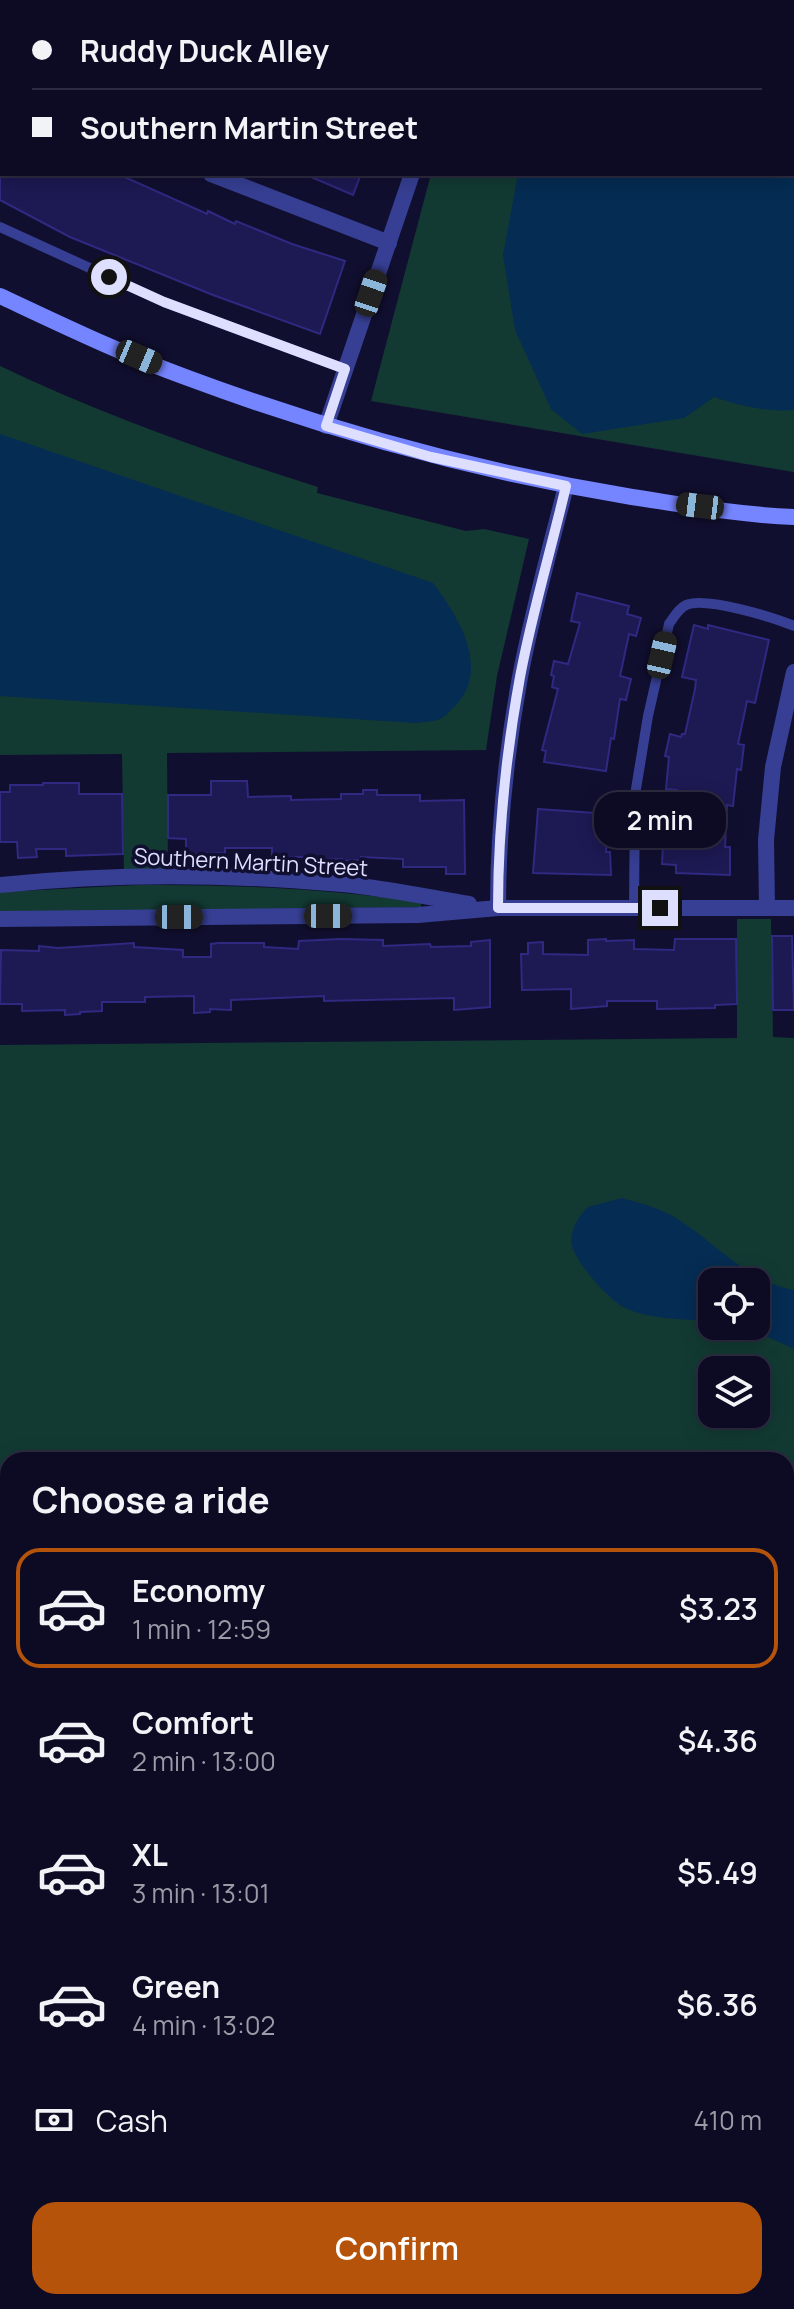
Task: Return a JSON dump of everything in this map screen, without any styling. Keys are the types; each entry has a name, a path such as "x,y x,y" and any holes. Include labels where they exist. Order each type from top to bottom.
{"main road":[{"path":"0,296 187,378 326,426 431,457 566,486 671,503 794,517"}],"street":[{"path":"216,176 389,243"},
{"path":"326,426 411,176"},
{"path":"498,908 499,839 506,759 520,674 566,486"},
{"path":"767,908 766,840 773,767 794,672"},
{"name":"Southern Martin Street","path":"0,885 127,878 241,879 343,884 498,908"},
{"name":"Southern Martin Street","path":"0,919 418,915 498,908 794,908"}],"lane":[{"path":"0,227 164,302 345,369"},
{"path":"634,908 635,795 648,716 669,624 676,613 695,603 710,604 794,626"}],"green space":[{"path":"430,176 794,176 794,472 371,401"},
{"path":"0,366 157,432 318,487 317,493 466,531 484,529 529,539 497,676 486,750 167,753 168,871 124,872 122,754 0,755"},
{"path":"137,885 315,891 421,902 421,907 0,912 0,892"},
{"path":"737,919 771,919 773,1037 794,1038 794,1452 0,1452 0,1045 737,1038"}],"water":[{"path":"518,176 794,176 794,410 754,408 714,397 684,418 582,434 551,409 515,330 503,255"},
{"path":"0,434 433,583 461,627 467,644 471,660 465,692 442,718 415,723 0,696"},
{"path":"622,1198 650,1206 670,1214 743,1268 698,1268 698,1320 646,1315 625,1308 594,1281 572,1246 573,1230 588,1207"},
{"path":"770,1283 794,1290 794,1349 770,1338"}],"building":[{"path":"0,176 122,176 207,214 208,211 235,224 236,221 345,261 320,334 70,237 0,200"},
{"path":"309,176 360,176 353,195"},
{"path":"577,593 629,606 627,614 641,618 636,636 629,634 620,676 631,679 626,700 620,699 606,771 544,762 546,751 542,750 558,689 552,687 554,661 568,664 580,623 571,621"},
{"path":"694,625 708,629 708,625 769,640 755,703 747,701 738,744 744,745 741,770 737,769 733,806 727,805 725,847 730,847 730,875 676,873 676,865 662,864 663,845 674,846 677,790 666,789 669,757 665,756 670,734 681,737 685,734 695,689 696,680 682,677"},
{"path":"211,781 247,781 248,797 341,799 341,794 363,794 363,790 377,790 377,795 420,795 420,801 464,800 465,874 446,874 446,867 403,867 403,859 361,857 361,860 342,861 316,860 316,857 272,857 272,848 225,848 225,853 186,854 186,839 168,838 168,795 211,795"},
{"path":"79,783 79,794 122,794 123,854 66,856 66,849 36,849 37,857 18,858 17,842 0,842 0,792 10,792 10,785"},
{"path":"538,809 609,814 606,852 610,852 611,875 533,873"},
{"path":"772,936 792,936 794,1010 773,1010"},
{"path":"675,939 736,939 737,1004 715,1005 715,1008 657,1009 657,1001 607,1001 607,1006 571,1009 571,989 522,990 521,954 528,954 528,943 543,942 543,954 588,955 588,940 634,940 634,949 674,950"},
{"path":"383,940 383,946 430,944 431,947 471,946 471,942 490,940 490,1007 454,1010 454,998 324,1001 324,996 231,1000 231,1010 210,1009 210,1012 194,1013 194,996 145,997 145,1002 102,1002 102,1011 65,1015 65,1010 22,1011 22,1004 0,1004 1,950 39,951 39,946 58,948 134,943 134,947 183,950 183,957 211,957 211,944 264,943 264,947 298,949 299,941"}],"route":[{"path":"109,277 164,302 345,369 326,426 431,457 566,486 520,674 506,759 499,839 498,908 660,908"}]}
